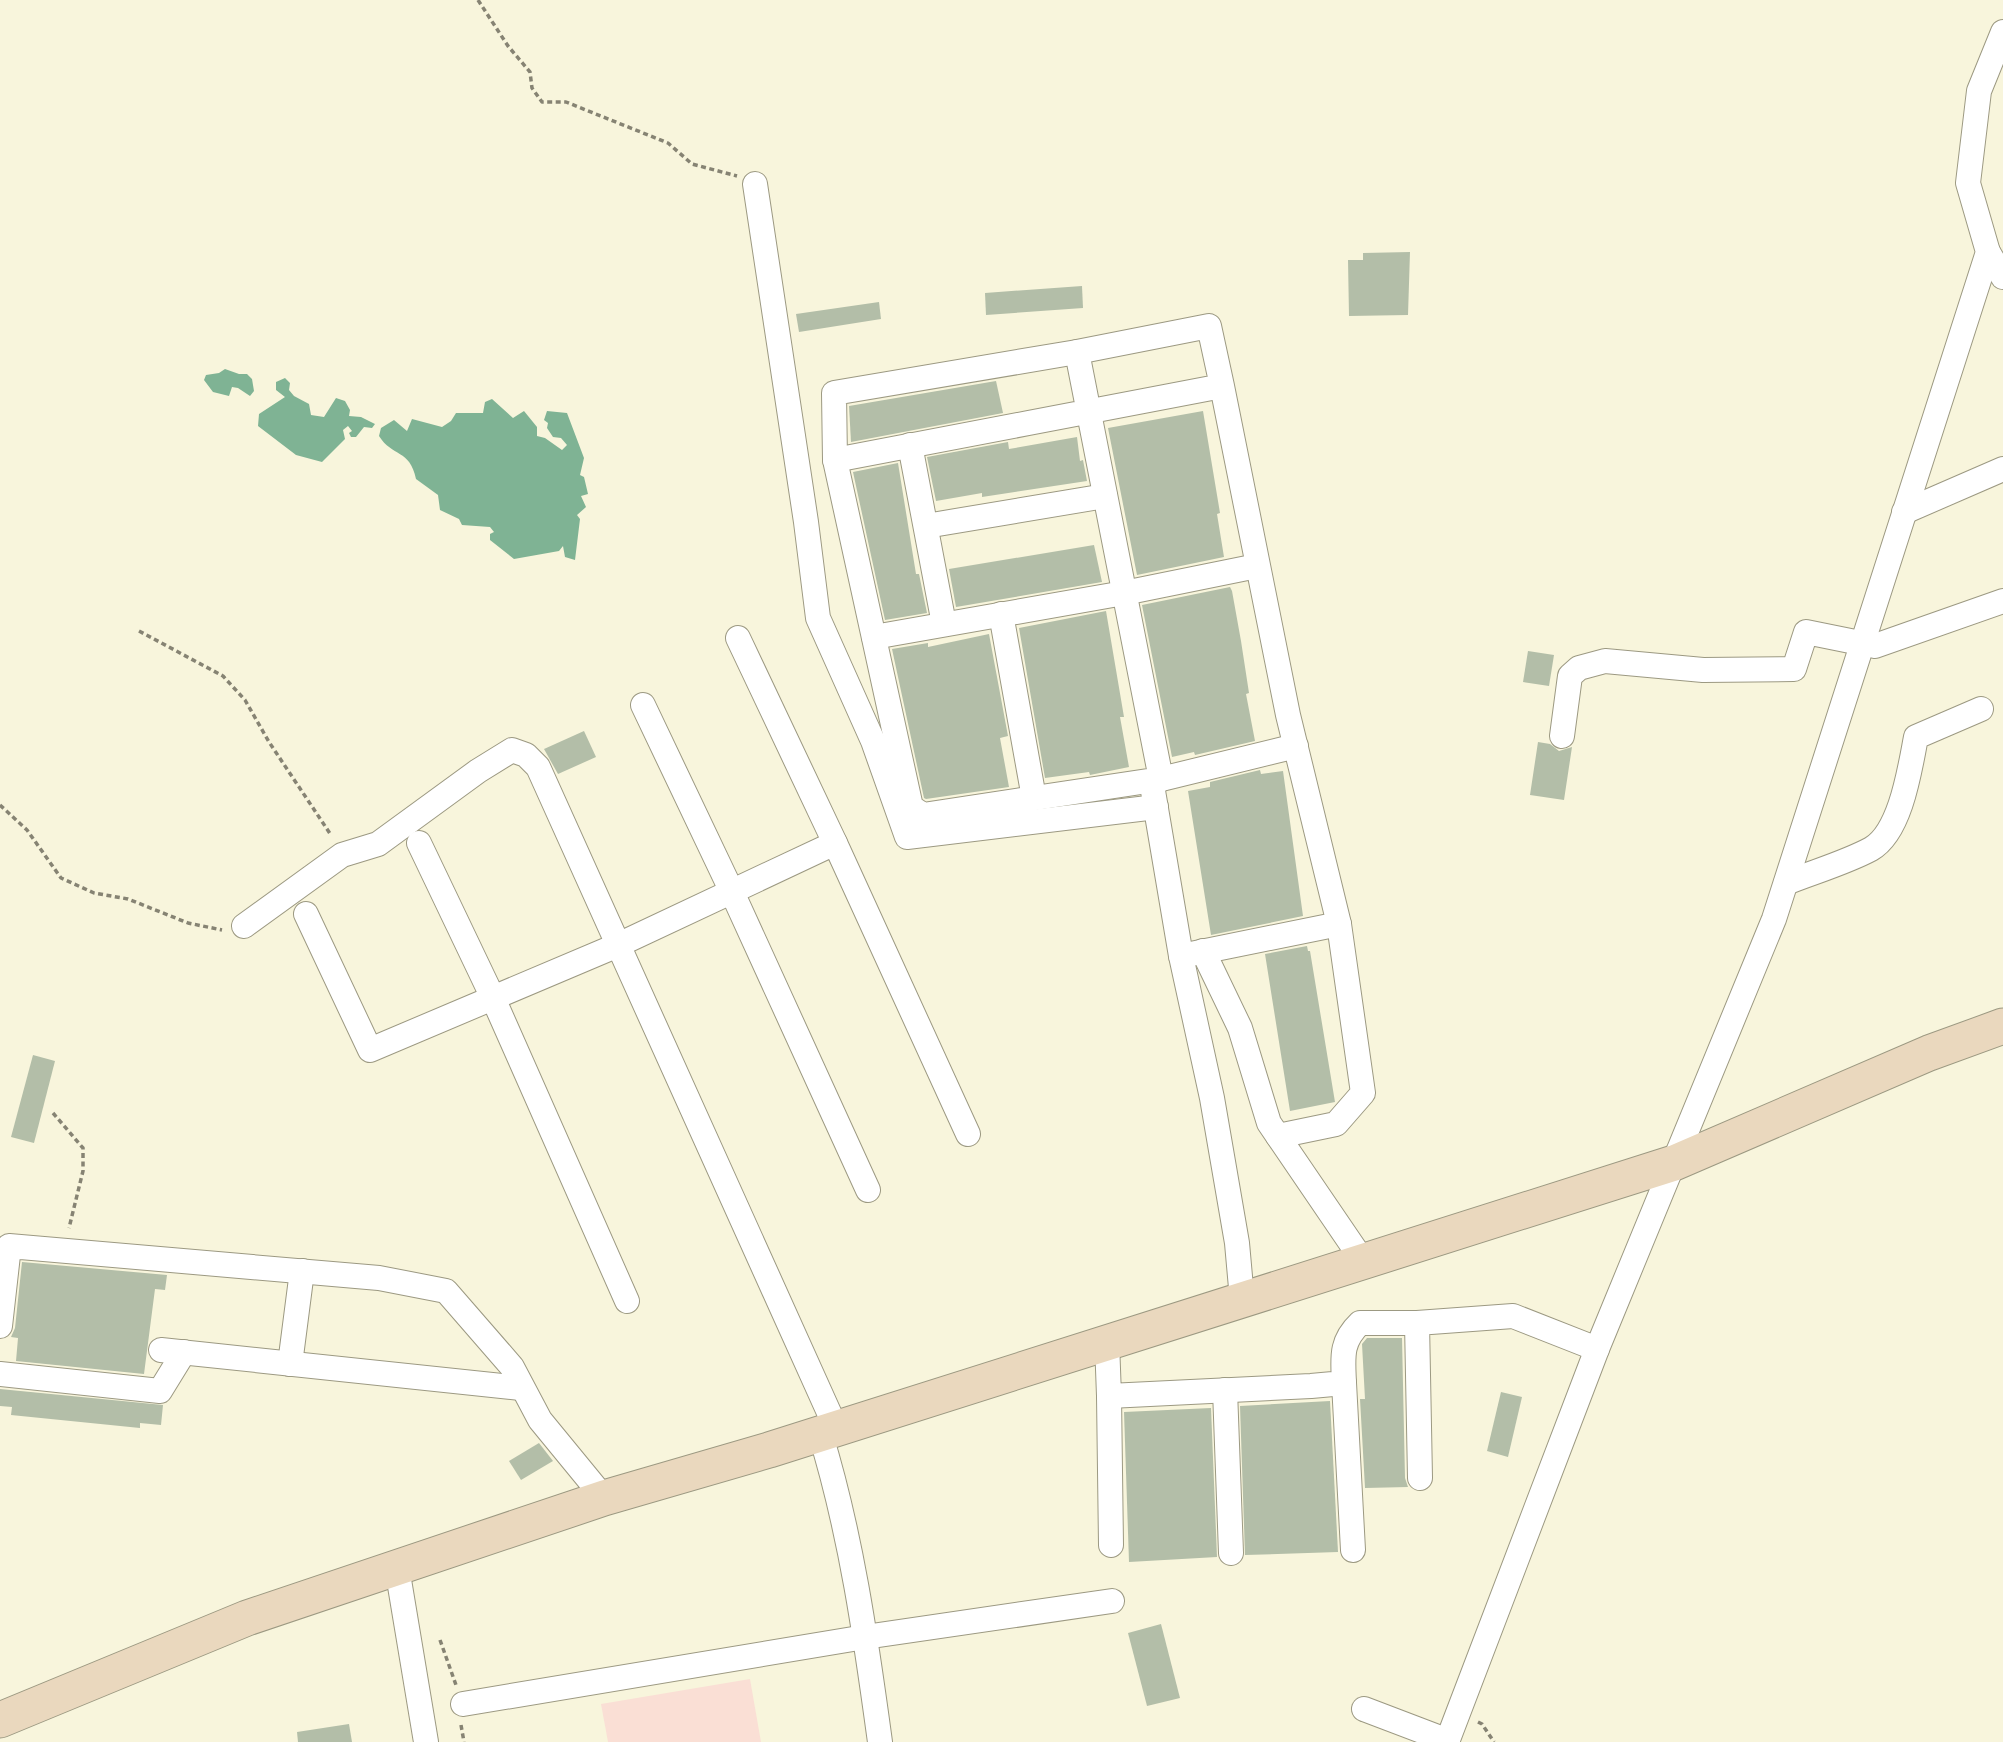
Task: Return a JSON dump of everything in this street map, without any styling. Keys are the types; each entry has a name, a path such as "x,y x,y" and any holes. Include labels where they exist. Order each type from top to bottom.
{"main road":[{"path":"0,1720 247,1618 604,1498 828,1431 1674,1163 1929,1053 2003,1026"}],"street":[{"path":"2003,32 1979,91 1968,183 1988,253 2003,277"},
{"path":"755,184 818,618 873,741 907,837 1156,807"},
{"path":"1364,1709 1447,1741 1597,1349 1774,919 1988,253"},
{"path":"1278,1136 1336,1124 1363,1093 1339,924 1296,746 1209,326 1077,352 834,393 835,460 911,807 923,815 1156,779 1296,746"},
{"path":"1077,352 1124,593 1156,779 1156,807 1192,953 1212,1098 1237,1243 1242,1299"},
{"path":"835,460 1222,386"},
{"path":"910,446 944,624"},
{"path":"1904,512 2003,469"},
{"path":"926,526 1105,496"},
{"path":"874,637 1124,593 1257,566"},
{"path":"1562,736 1570,676 1578,668 1605,661 1703,670 1794,669 1806,632 1875,646 2003,601"},
{"path":"1001,614 1034,798"},
{"path":"738,638 968,1134"},
{"path":"643,705 732,892 867,1190"},
{"path":"1786,883 1873,848 1893,824 1907,784 1916,737 1981,709"},
{"path":"244,926 342,855 378,844 478,771 512,750 526,755 538,768 618,945 828,1431 834,1479 866,1637 880,1742"},
{"path":"419,843 493,998 627,1301"},
{"path":"306,914 370,1050 618,945 835,843"},
{"path":"1192,953 1339,924"},
{"path":"1192,953 1240,1028 1269,1123 1363,1261"},
{"path":"0,1326 9,1246 379,1278 446,1291 512,1367 540,1420 604,1498"},
{"path":"290,1364 302,1271"},
{"path":"1353,1550 1343,1347 1360,1323 1417,1323 1513,1316 1597,1349"},
{"path":"1417,1323 1420,1478"},
{"path":"1107,1342 1111,1545"},
{"path":"0,1374 160,1391 172,1351 522,1388"},
{"path":"1109,1396 1344,1383"},
{"path":"1225,1390 1231,1553"},
{"path":"397,1568 426,1742"},
{"path":"463,1704 866,1637 1112,1601"}],"path":[{"path":"478,0 508,46 530,72 532,88 542,102 566,102 668,144 692,164 734,174 755,184"},
{"path":"139,631 223,676 245,700 332,836 361,849"},
{"path":"0,805 27,830 61,877 94,893 128,899 188,923 223,931 244,926"},
{"path":"52,1113 83,1148 83,1171 62,1250"},
{"path":"440,1640 463,1704"}],"shaded area":[{"path":"225,369 247,374 252,379 254,391 250,396 232,387 229,396 213,392 204,380 206,375"},
{"path":"285,378 290,383 289,390 294,396 309,404 311,415 324,417 336,398 345,401 350,410 349,416 361,417 375,424 372,428 364,427 356,437 351,437 349,433 352,431 348,426 343,430 345,439 322,462 296,455 258,426 259,414 285,397 276,390 276,382"},
{"path":"492,399 513,418 524,411 537,427 537,436 545,438 562,450 567,445 561,438 553,437 547,428 548,423 544,420 547,411 567,413 584,458 580,475 584,477 588,494 581,496 586,507 577,515 580,519 575,560 565,557 563,546 559,551 514,559 490,540 490,534 494,532 490,527 462,525 459,519 440,510 438,495 416,479 410,463 379,436 381,428 394,420 407,431 412,419 442,427 451,421 456,413 483,413 485,402"},
{"path":"750,1679 761,1742 608,1742 601,1704"}],"building":[{"path":"1410,252 1408,315 1349,316 1348,260 1363,260 1363,253"},
{"path":"1082,286 1083,308 986,315 985,293"},
{"path":"879,302 881,319 799,332 796,314"},
{"path":"996,381 1003,413 851,442 849,406"},
{"path":"1203,411 1220,513 1217,514 1224,557 1137,575 1108,428"},
{"path":"1077,437 1080,461 1083,460 1087,481 936,501 927,457 1008,442 1009,449"},
{"path":"898,463 916,574 919,574 927,613 885,620 853,472"},
{"path":"1094,545 1102,582 956,607 949,569"},
{"path":"1230,587 1241,641 1249,693 1246,694 1255,741 1195,755 1194,752 1172,757 1142,605"},
{"path":"1106,611 1124,717 1120,717 1129,767 1090,775 1089,772 1045,778 1019,628"},
{"path":"989,634 1008,736 1000,738 1009,787 926,799 892,649 928,643 928,647"},
{"path":"1528,651 1554,655 1549,686 1523,682"},
{"path":"584,731 596,757 558,774 544,749"},
{"path":"1538,742 1550,744 1559,751 1572,747 1564,800 1530,795"},
{"path":"1260,770 1261,774 1283,771 1303,916 1211,935 1188,791 1210,787 1210,782"},
{"path":"1307,946 1335,1102 1290,1111 1265,954"},
{"path":"33,1055 55,1061 34,1143 11,1137"},
{"path":"22,1262 167,1275 165,1290 155,1289 144,1374 16,1361 18,1338 11,1337 15,1328"},
{"path":"1367,1338 1402,1338 1405,1478 1408,1487 1365,1488 1360,1399 1365,1399 1362,1344"},
{"path":"0,1389 163,1405 161,1425 140,1423 140,1428 11,1415 12,1407 0,1406"},
{"path":"1501,1392 1522,1397 1508,1457 1487,1451"},
{"path":"1330,1401 1338,1552 1245,1555 1240,1406"},
{"path":"1211,1408 1217,1557 1129,1562 1124,1412"},
{"path":"539,1443 553,1461 521,1480 509,1461"},
{"path":"1161,1624 1180,1698 1147,1706 1128,1633"},
{"path":"349,1724 352,1742 298,1742 297,1732"}]}
